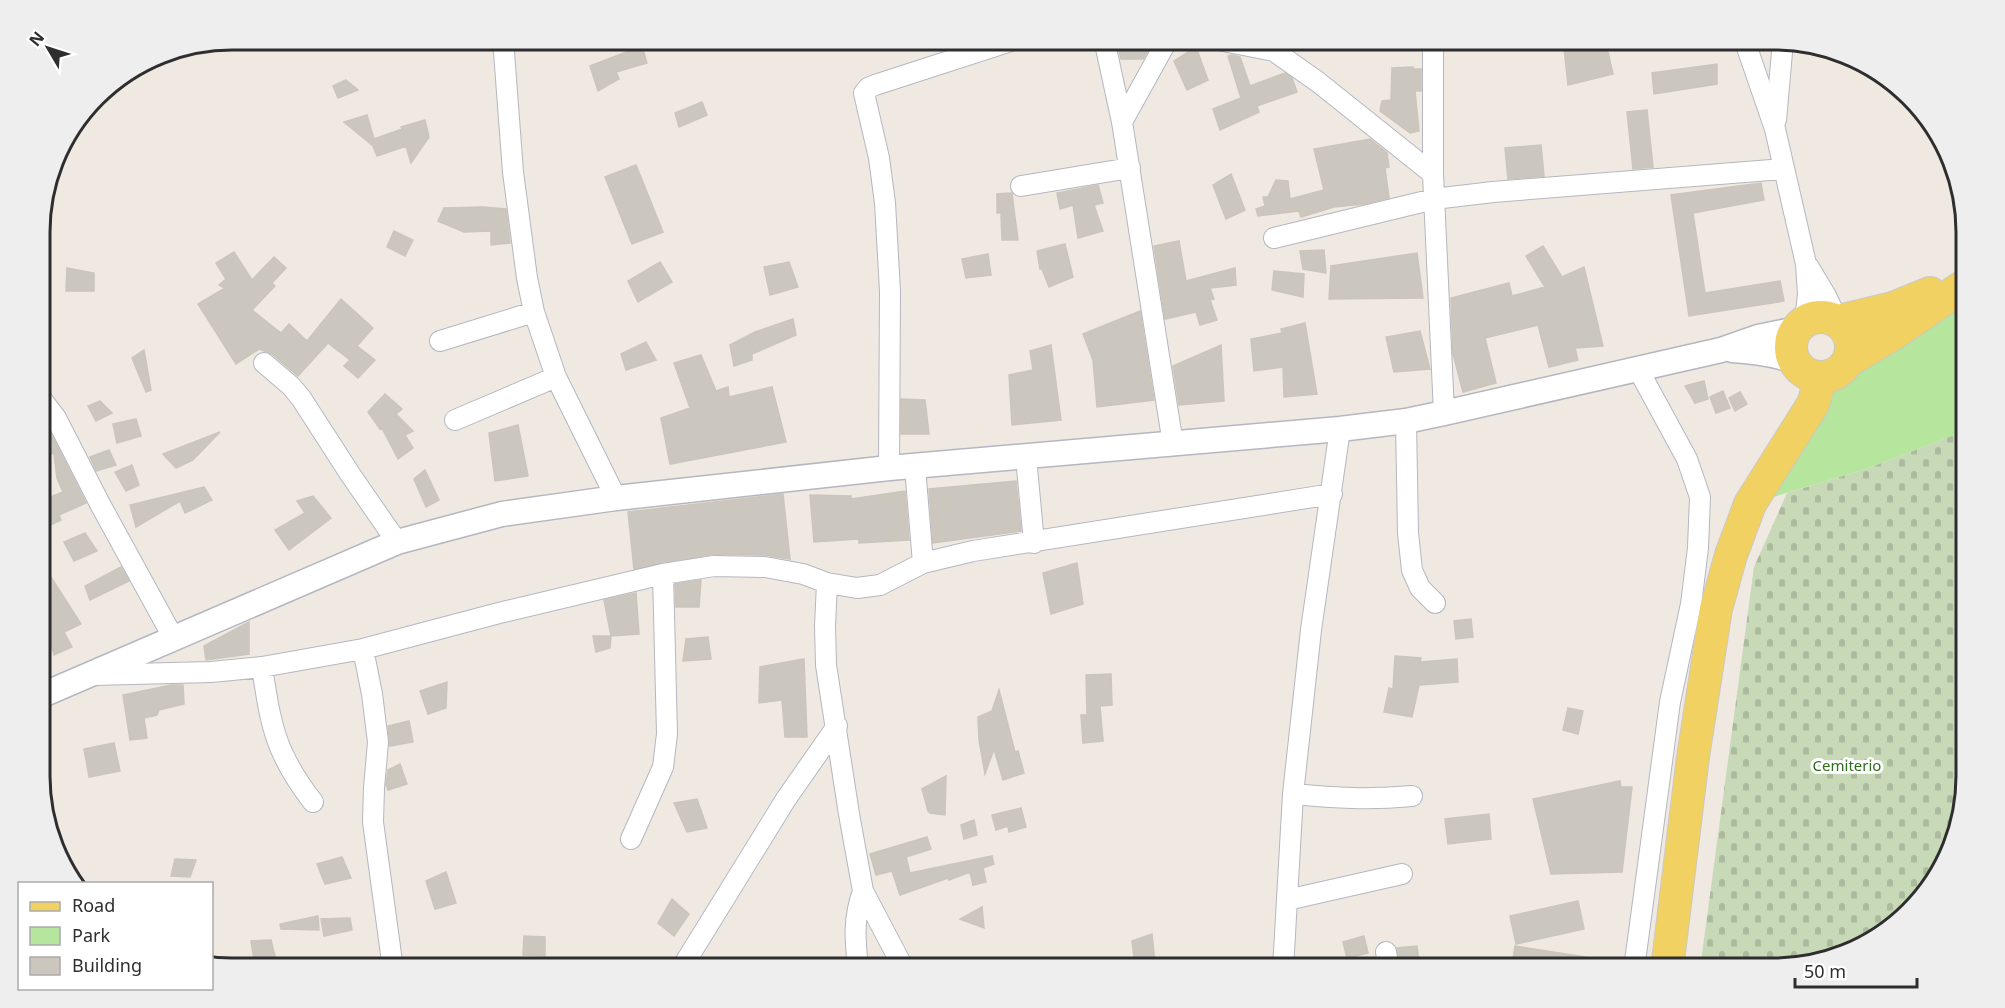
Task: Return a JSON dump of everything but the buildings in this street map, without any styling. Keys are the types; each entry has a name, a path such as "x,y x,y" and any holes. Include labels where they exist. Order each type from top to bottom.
{"main road":[{"path":"1838,321 1893,308 1956,284"},
{"path":"1848,361 1956,291"},
{"path":"1668,958 1693,756 1716,609 1731,555 1750,504 1813,404 1805,370 1791,344 1801,325 1816,317 1828,317 1838,321 1846,329 1851,339 1852,350 1842,370 1832,376 1805,370"}],"street":[{"path":"1106,49 1130,168 1173,444"},
{"path":"1122,122 1162,49"},
{"path":"1280,49 1433,174"},
{"path":"1433,49 1433,174 1444,413"},
{"path":"49,692 398,542 502,514 616,498 889,468 1340,429 1406,421 1721,350 1801,325 1808,294 1806,264 1775,129 1747,49"},
{"path":"504,50 514,183 534,312 556,377 616,498"},
{"path":"889,468 890,291 885,203 879,158 864,93 875,85 985,50"},
{"path":"1775,129 1782,50"},
{"path":"1021,186 1130,168"},
{"path":"1274,238 1434,199 1493,192 1784,169"},
{"path":"1806,264 1838,321"},
{"path":"440,341 534,312"},
{"path":"1721,350 1756,351 1777,355 1805,370"},
{"path":"264,363 291,386 300,398 398,542"},
{"path":"1635,958 1670,702 1691,604 1698,548 1700,497 1687,459 1638,369"},
{"path":"455,420 556,377"},
{"path":"50,410 174,639"},
{"path":"1406,421 1408,533 1412,570 1420,588 1435,603"},
{"path":"1284,958 1293,794 1311,630 1340,429"},
{"path":"1026,457 1034,543"},
{"path":"915,467 923,563"},
{"path":"92,675 210,672 262,667 363,650 499,613 663,574 714,566 765,567 857,588 880,585 923,563 973,551 1332,494"},
{"path":"632,838 663,767 667,734 663,574"},
{"path":"828,583 825,626 826,665 863,891 898,958"},
{"path":"363,650 372,694 378,742 373,822 392,958"},
{"path":"262,667 270,720 277,744 288,767 313,802"},
{"path":"688,958 786,799 837,726"},
{"path":"1293,794 1345,800 1412,796"},
{"path":"1287,900 1402,874"},
{"path":"857,958 854,928 863,891"}],"green space":[{"path":"1956,291 1956,434 1866,469 1750,504 1832,376"},
{"name":"Cemiterio","path":"1956,434 1956,777 1952,812 1946,835 1925,878 1910,897 1875,928 1854,940 1832,949 1786,958 1701,958 1754,567 1787,493 1866,469"}]}
